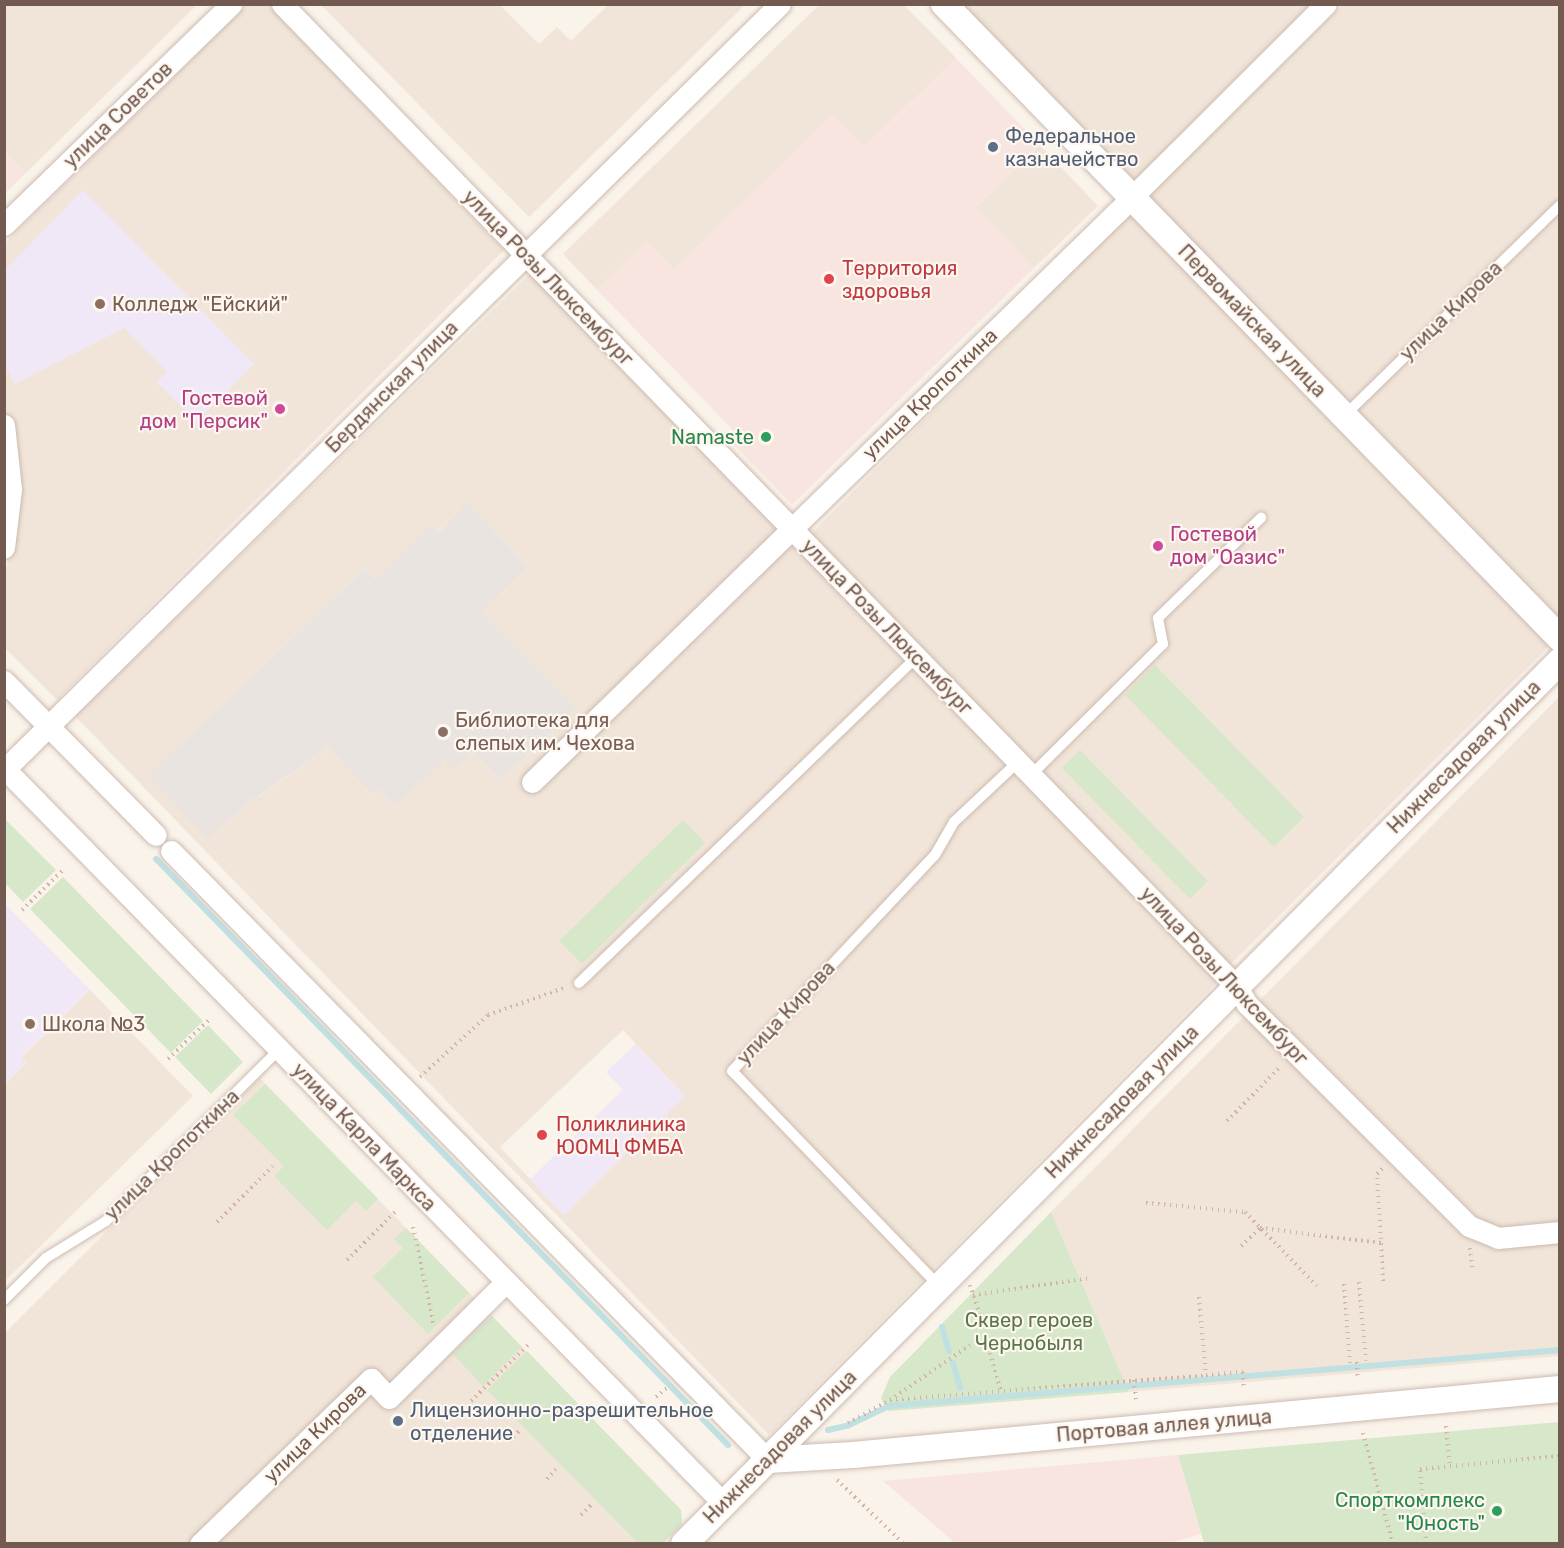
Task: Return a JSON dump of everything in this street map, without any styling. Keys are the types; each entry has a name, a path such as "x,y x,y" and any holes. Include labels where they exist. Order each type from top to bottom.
{"street":[{"name":"улица Советов","path":"4,225 231,4"},
{"name":"улица Розы Люксембург","path":"282,4 1237,987 1247,1004 1468,1226 1498,1238 1560,1232"},
{"name":"Бердянская улица","path":"5,769 780,4"},
{"name":"Первомайская улица","path":"944,4 1560,638"},
{"name":"улица Кропоткина","path":"532,782 1132,198 1326,4"},
{"path":"4,425 11,480 11,507 4,548"},
{"name":"Нижнесадовая улица","path":"684,1544 1560,661"},
{"path":"4,681 156,835"},
{"name":"улица Карла Маркса","path":"5,769 723,1504"},
{"path":"171,851 768,1460"},
{"name":"улица Кирова","path":"200,1544 371,1379 389,1398 506,1282"},
{"name":"Портовая аллея улица","path":"768,1460 853,1455 1560,1389"}],"lane":[{"name":"улица Кирова","path":"1344,416 1559,206"},
{"name":"улица Кирова","path":"939,1287 732,1071 935,855 954,822 1024,768 1163,644 1158,618 1261,518"},
{"path":"579,982 915,657"},
{"name":"улица Кропоткина","path":"4,1300 46,1258 106,1221 279,1050"}],"path":[{"path":"22,910 64,869"},
{"path":"417,1080 488,1015 579,982"},
{"path":"168,1059 210,1019"},
{"path":"1227,1121 1288,1060"},
{"path":"1383,1281 1377,1174 1390,1161"},
{"path":"217,1222 273,1166"},
{"path":"1146,1203 1245,1212 1317,1286"},
{"path":"347,1260 397,1210"},
{"path":"413,1227 439,1349"},
{"path":"1260,1228 1381,1243"},
{"path":"1241,1246 1260,1228"},
{"path":"973,1295 1089,1278"},
{"path":"1359,1282 1366,1362"},
{"path":"970,1284 981,1319"},
{"path":"1344,1284 1350,1363"},
{"path":"1199,1297 1206,1375"},
{"path":"471,1401 528,1345"},
{"path":"848,1423 890,1400 970,1345"},
{"path":"990,1353 1001,1391"},
{"path":"1357,1362 1358,1378"},
{"path":"890,1400 1243,1372 1244,1388"},
{"path":"1134,1381 1136,1400"},
{"path":"656,1397 664,1391"},
{"path":"1446,1426 1450,1466"},
{"path":"509,1441 519,1431"},
{"path":"1363,1433 1393,1544"},
{"path":"1426,1544 1419,1469 1560,1456"},
{"path":"547,1479 556,1470"},
{"path":"837,1480 904,1544"},
{"path":"581,1515 591,1505"}],"shaded area":[{"path":"5,4 197,5 26,173 5,151"},
{"path":"267,4 504,250 57,700 5,648 5,573 10,553 10,428 4,408 4,244 247,5"},
{"path":"321,5 500,5 539,44 557,27 571,41 608,5 745,5 529,217"},
{"path":"819,5 904,5 956,58 864,148 832,116 674,270 646,242 597,290 563,254"},
{"path":"961,5 1317,5 1132,183"},
{"path":"1343,5 1559,5 1559,622 1145,199"},
{"path":"956,58 1040,145 975,208 1034,268 792,505 728,439 735,432 597,290 646,241 674,270 832,116 864,148"},
{"path":"1040,145 1098,206 1034,268 975,208"},
{"path":"5,151 26,173 5,193"},
{"name":"Колледж \"Ейский\"","path":"83,190 254,364 196,422 157,382 167,371 124,328 15,384 5,366 5,270"},
{"path":"1130,213 1551,644 1228,967 809,536"},
{"path":"530,274 1218,981 769,1435 75,716","holes":["467,504 528,567 482,612 575,710 500,780 473,752 445,760 379,787 371,794 328,747 259,797 256,794 208,839 243,685 365,568 376,579 431,526 437,532","623,1030 685,1096 563,1214 500,1147"]},
{"path":"467,503 528,567 482,612 576,709 500,780 473,752 454,770 444,760 395,806 379,788 371,794 328,747 258,797 256,795 208,839 148,776 365,568 376,579 431,525 438,532"},
{"path":"1559,697 1559,1356 1129,1392 1051,1212"},
{"name":"Школа №3","path":"5,904 90,990 21,1057 26,1063 5,1084"},
{"path":"90,990 193,1096 5,1281 5,1084 26,1063 21,1058"},
{"path":"636,1044 685,1096 564,1215 530,1179 623,1090 606,1072"},
{"path":"260,1078 681,1510 682,1524 663,1544 5,1544 5,1333"},
{"path":"1178,1455 1201,1534 1168,1544 955,1543 883,1481"}],"green space":[{"path":"1155,665 1304,817 1274,847 1125,695"},
{"path":"1080,750 1208,881 1190,899 1062,768"},
{"path":"4,818 56,870 23,902 5,883"},
{"path":"683,820 705,843 582,964 559,941"},
{"path":"63,877 203,1021 171,1053 30,909"},
{"path":"208,1025 243,1062 211,1094 175,1057"},
{"path":"265,1084 378,1199 366,1211 356,1201 327,1230 274,1176 284,1166 233,1115"},
{"name":"Сквер героев Чернобыля","path":"1051,1212 1129,1392 889,1411 886,1409 881,1398 890,1377"},
{"path":"406,1228 469,1293 428,1334 373,1277 403,1248 394,1239"},
{"path":"492,1316 522,1347 483,1386 453,1354"},
{"path":"527,1351 681,1510 682,1524 663,1543 638,1543 487,1390"},
{"path":"1559,1422 1559,1543 1204,1543 1178,1455"}],"waterway":[{"path":"156,859 728,1445"},
{"path":"942,1327 949,1351"},
{"path":"828,1430 849,1425 889,1406 1560,1350"},
{"path":"953,1363 960,1388"}],"place":[{"name":"Федеральное казначейство","path":"993,147"},
{"name":"Территория здоровья","path":"829,279"},
{"name":"Колледж \"Ейский\"","path":"100,304"},
{"name":"Гостевой дом \"Персик\"","path":"280,409"},
{"name":"Namaste","path":"766,437"},
{"name":"Гостевой дом \"Оазис\"","path":"1158,546"},
{"name":"Библиотека для слепых им. Чехова","path":"443,732"},
{"name":"Школа №3","path":"30,1024"},
{"name":"Поликлиника ЮОМЦ ФМБА","path":"542,1135"},
{"name":"Лицензионно-разрешительное отделение","path":"398,1421"},
{"name":"Спорткомплекс \"Юность\"","path":"1497,1511"}]}
